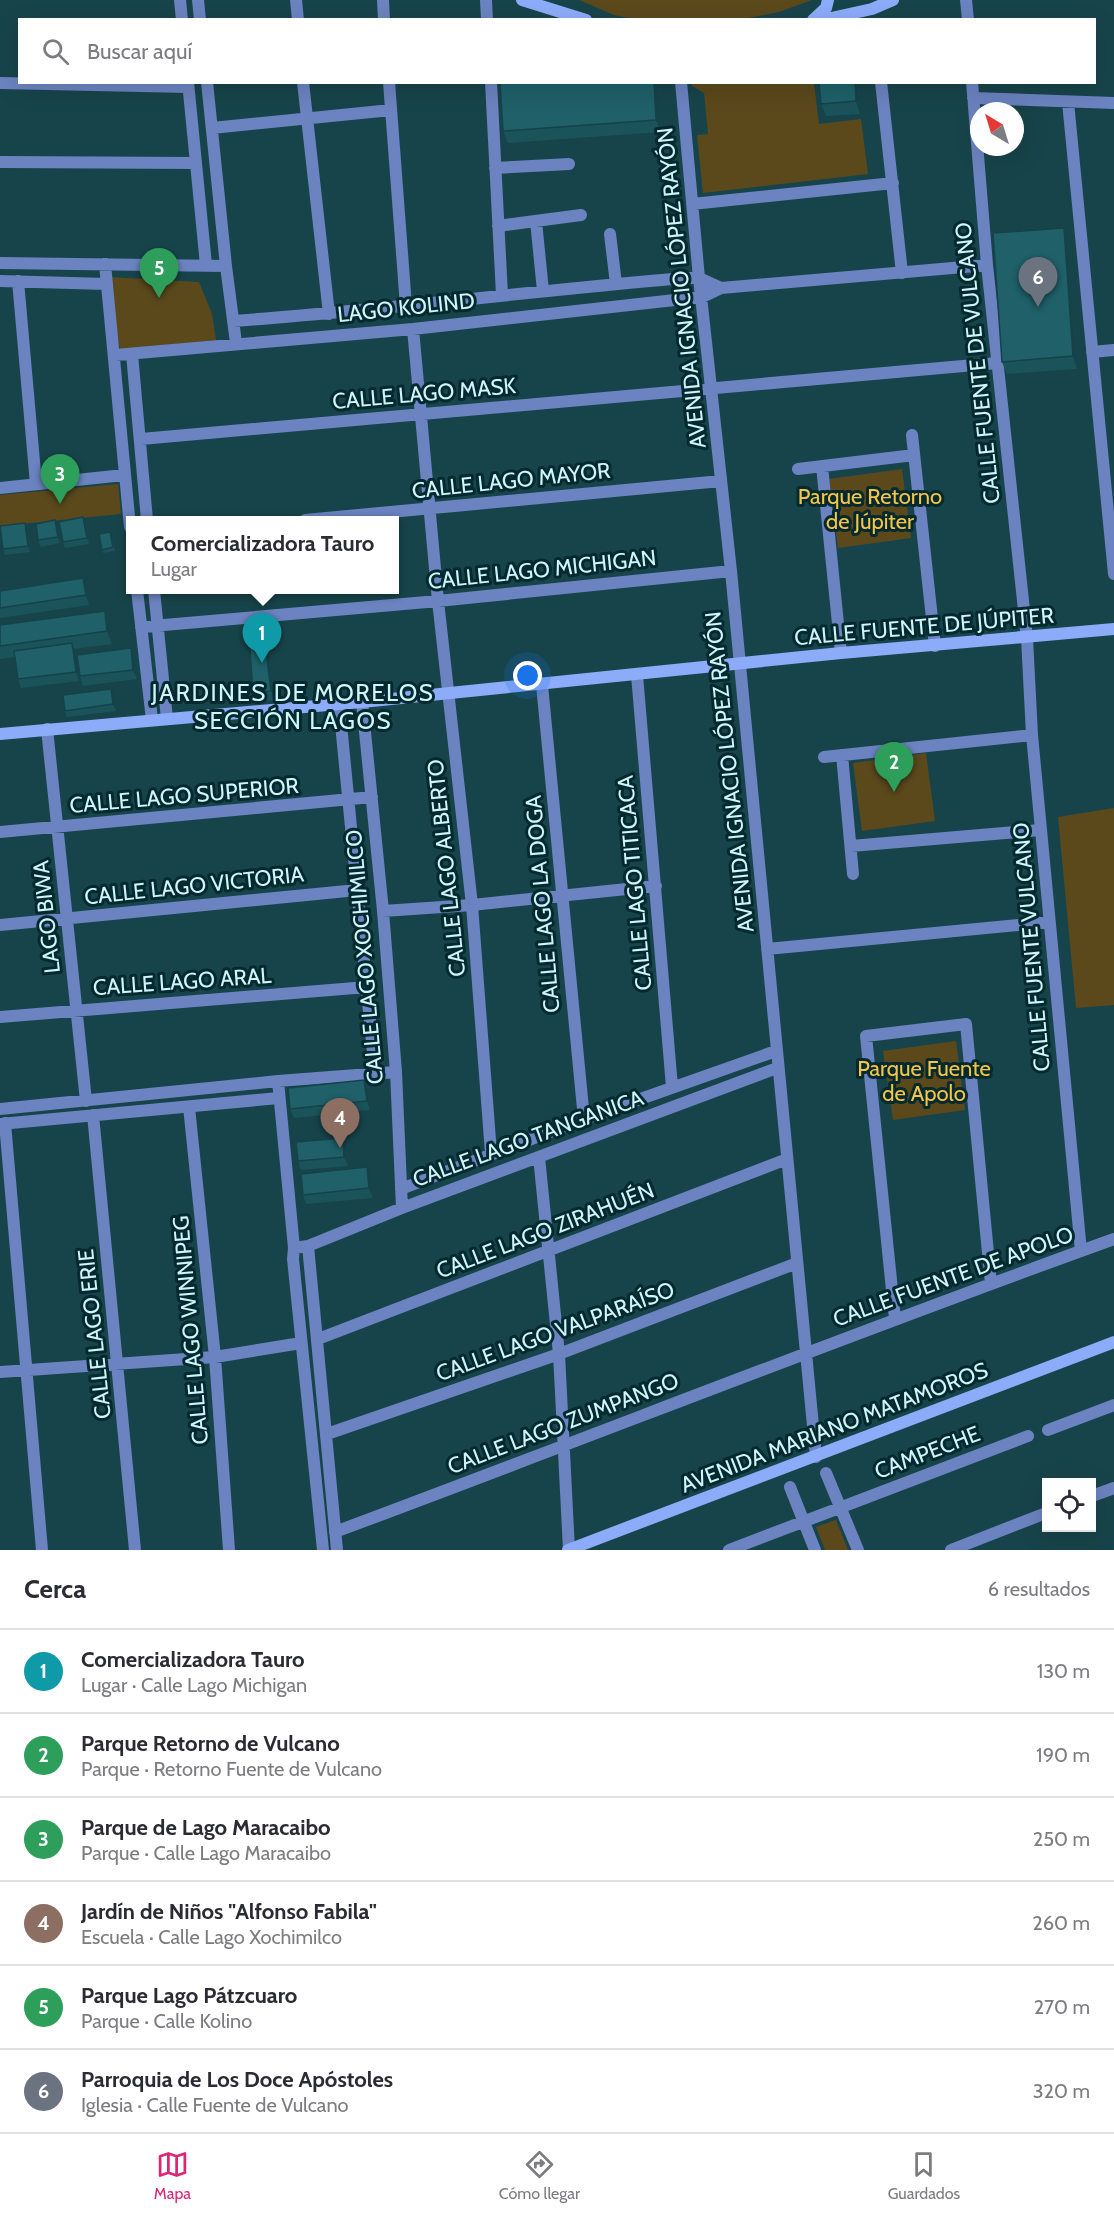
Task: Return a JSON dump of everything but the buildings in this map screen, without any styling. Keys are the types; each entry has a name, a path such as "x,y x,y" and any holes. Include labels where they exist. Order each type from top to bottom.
{"street":[{"path":"180,0 182,18"},
{"path":"198,0 200,18"},
{"path":"296,0 298,18"},
{"path":"383,0 384,18"},
{"path":"486,0 487,18"},
{"path":"522,0 580,18"},
{"path":"815,18 825,9 828,0"},
{"path":"839,18 873,14 893,0"},
{"path":"966,0 968,18"},
{"path":"0,83 18,83"},
{"path":"94,84 188,85 206,265"},
{"path":"207,84 236,343"},
{"path":"303,84 329,314"},
{"path":"389,84 406,306"},
{"path":"491,84 502,295"},
{"name":"AVENIDA IGNACIO LÓPEZ RAYÓN","path":"681,84 699,278 731,572 816,1457"},
{"path":"881,84 902,273"},
{"name":"CALLE FUENTE DE VULCANO","path":"972,84 987,265 1027,638"},
{"path":"973,98 1114,103"},
{"path":"1068,102 1092,352 1108,446 1114,574"},
{"path":"212,128 391,110"},
{"path":"191,115 210,114"},
{"path":"0,162 196,163"},
{"path":"495,168 569,164"},
{"path":"692,204 893,183"},
{"path":"498,226 581,215"},
{"path":"536,221 543,291"},
{"path":"610,234 616,284"},
{"path":"0,263 226,266"},
{"path":"105,264 129,516"},
{"path":"699,278 721,288 987,265"},
{"name":"LAGO KOLIND","path":"233,321 329,314 543,291 699,278"},
{"path":"0,281 107,284"},
{"path":"18,281 36,484"},
{"name":"LAGO KOLIND","path":"114,355 413,329 457,322 702,297 721,288"},
{"path":"455,300 457,322"},
{"name":"CALLE LAGO ALBERTO","path":"413,329 438,601 472,905 491,1153"},
{"path":"1092,352 1114,350"},
{"path":"132,354 147,516"},
{"name":"CALLE LAGO MASK","path":"141,439 997,363"},
{"path":"912,435 935,646"},
{"path":"798,469 914,455"},
{"path":"822,466 841,653"},
{"path":"0,488 124,475"},
{"name":"CALLE LAGO MAYOR","path":"355,516 721,481"},
{"name":"CALLE LAGO MICHIGAN","path":"141,627 731,572"},
{"path":"137,594 152,720"},
{"path":"154,594 166,719"},
{"name":"CALLE FUENTE DE JÚPITER","path":"0,734 362,702 841,653 1114,629"},
{"name":"CALLE FUENTE VULCANO","path":"1027,638 1032,735 1081,1251"},
{"name":"CALLE LAGO TITICACA","path":"637,675 672,1087"},
{"name":"CALLE LAGO LA DOGA","path":"542,685 584,1119"},
{"name":"CALLE LAGO XOCHIMILCO","path":"362,702 396,1072 402,1208"},
{"name":"CALLE LAGO XOCHIMILCO","path":"339,704 375,1074"},
{"name":"LAGO BIWA","path":"47,729 86,1101"},
{"path":"824,757 1032,735"},
{"path":"842,755 854,874"},
{"name":"CALLE LAGO SUPERIOR","path":"0,832 372,797"},
{"path":"851,846 1041,830"},
{"path":"383,911 472,905 656,886"},
{"name":"CALLE LAGO VICTORIA","path":"0,925 357,890"},
{"path":"767,949 1049,922"},
{"name":"CALLE LAGO ARAL","path":"0,1017 367,987"},
{"path":"894,1319 866,1036 966,1024 991,1284"},
{"name":"CALLE LAGO TANGANICA","path":"401,1189 491,1153 777,1051"},
{"name":"CALLE LAGO TANGANICA","path":"294,1248 308,1246 539,1156 777,1068"},
{"path":"0,1109 278,1081 396,1072"},
{"path":"278,1081 294,1248 293,1259 323,1550"},
{"path":"42,1550 3,1124 279,1098"},
{"name":"CALLE LAGO WINNIPEG","path":"189,1107 215,1357 229,1550"},
{"path":"606,1111 610,1130"},
{"name":"CALLE LAGO ERIE","path":"93,1115 135,1550"},
{"path":"539,1156 559,1354 569,1550"},
{"name":"CALLE LAGO ZIRAHUÉN","path":"318,1340 787,1159"},
{"name":"CALLE FUENTE DE APOLO","path":"806,1353 1114,1239"},
{"path":"308,1246 337,1550"},
{"name":"CALLE LAGO VALPARAÍSO","path":"327,1434 559,1354 797,1263"},
{"path":"0,1372 215,1357 301,1342"},
{"name":"AVENIDA MARIANO MATAMOROS","path":"569,1550 1114,1342"},
{"name":"CALLE LAGO ZUMPANGO","path":"335,1532 806,1353"},
{"path":"1048,1430 1114,1405"},
{"name":"CAMPECHE","path":"729,1550 1028,1436"},
{"path":"826,1473 858,1550"},
{"path":"790,1487 815,1550"},
{"path":"1096,1495 1114,1488"},
{"path":"951,1550 1042,1514"}],"green space":[{"path":"579,0 812,0 779,12 748,18 629,18 614,15"},
{"path":"692,84 814,84 819,124 861,119 868,174 703,193 697,135 708,134 704,93"},
{"path":"109,277 199,282 212,314 216,340 120,351"},
{"name":"Parque Retorno de Júpiter","path":"902,469 911,538 838,548 829,479"},
{"path":"118,484 121,514 0,526 0,495"},
{"path":"926,753 935,821 862,831 853,763"},
{"path":"1114,808 1114,1005 1076,1008 1058,817"},
{"name":"Parque Fuente de Apolo","path":"956,1041 965,1110 893,1120 883,1051"},
{"path":"836,1520 848,1550 825,1550 816,1527"}],"place":[{"name":"Parque Lago Pátzcuaro","path":"159,298"},
{"name":"Parroquia de Los Doce Apóstoles","path":"1038,307"},
{"name":"Parque de Lago Maracaibo","path":"60,504"},
{"name":"Comercializadora Tauro","path":"262,663"},
{"name":"Parque Retorno de Vulcano","path":"894,792"},
{"name":"Jardín de Niños \"Alfonso Fabila\"","path":"340,1148"}],"district":[{"name":"JARDINES DE MORELOS SECCIÓN LAGOS","path":"293,707"}]}
